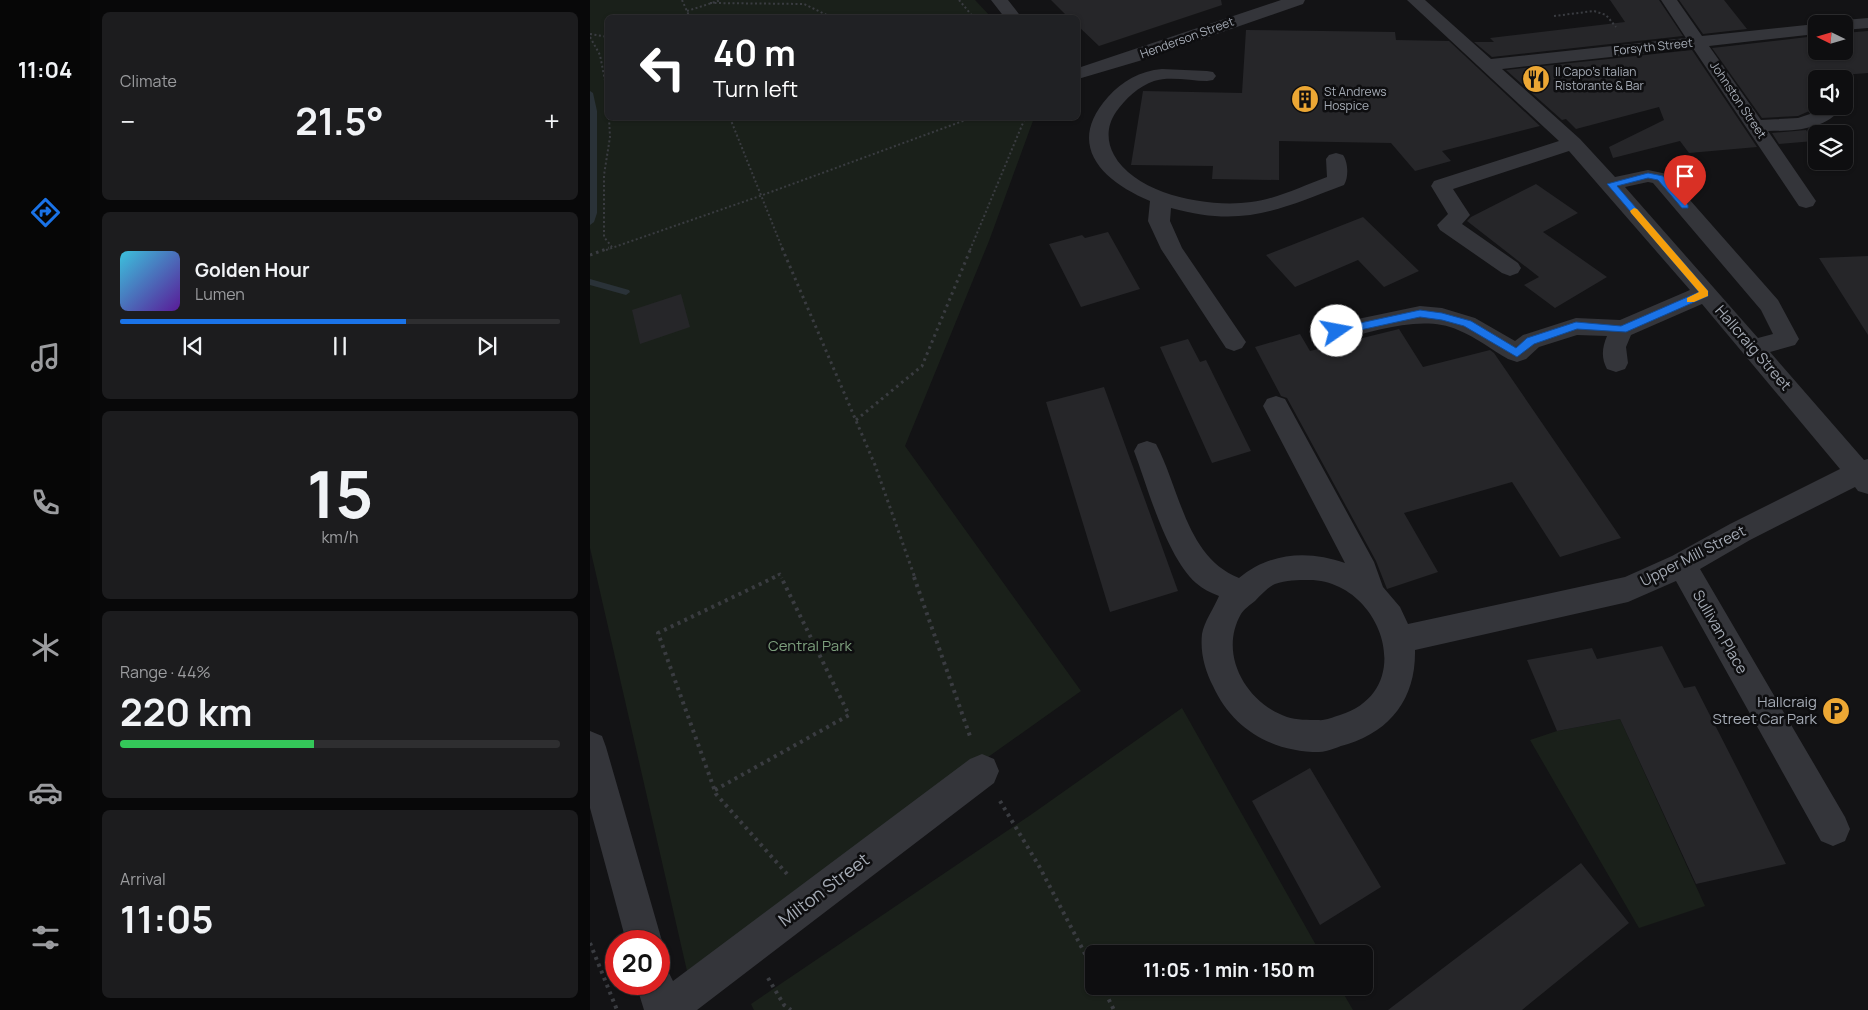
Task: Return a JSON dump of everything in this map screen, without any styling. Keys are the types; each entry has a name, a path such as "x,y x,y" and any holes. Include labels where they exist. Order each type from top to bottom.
{"street":[{"path":"999,0 1012,15"},
{"name":"Henderson Street","path":"1080,73 1133,57 1296,0"},
{"name":"Hallcraig Street","path":"1415,0 1573,143 1865,475"},
{"name":"Johnston Street","path":"1669,0 1806,201"},
{"path":"1853,25 1868,23"},
{"name":"Forsyth Street","path":"1489,65 1808,29"},
{"path":"1133,57 1152,75"},
{"path":"1207,76 1152,75 1127,89 1113,101 1103,116 1097,138 1104,161 1131,185 1161,198 1207,208 1240,210 1268,206 1337,180 1336,159"},
{"path":"1756,126 1811,123 1825,115"},
{"path":"1510,268 1448,225 1459,215 1441,186 1573,143"},
{"path":"1611,184 1648,176 1660,178 1770,306 1787,339 1752,348"},
{"path":"1161,198 1159,221 1172,249 1234,342"},
{"path":"1337,331 1420,314 1442,316 1468,324 1517,353 1531,341 1576,326 1622,329 1705,294"},
{"path":"1616,363 1614,347 1622,329"},
{"path":"1276,406 1364,570 1370,591"},
{"path":"1148,451 1184,543 1202,570 1215,581 1240,591"},
{"name":"Upper Mill Street","path":"1399,640 1628,589 1682,565 1740,532 1865,475"},
{"name":"Sullivan Place","path":"1682,565 1833,829"},
{"path":"1290,568 1318,568 1346,576 1370,591 1389,613 1399,640 1400,668 1391,695 1372,717 1344,732 1313,737 1281,732 1252,716 1231,694 1218,667 1217,639 1224,613 1240,591 1263,576 1290,568"},
{"path":"593,768 641,930"},
{"name":"Milton Street","path":"664,1010 982,771"},
{"path":"659,995 664,1010"}],"path":[{"path":"682,0 689,15"},
{"path":"687,10 720,0"},
{"path":"959,0 972,15"},
{"path":"710,3 804,4 827,15"},
{"path":"1554,16 1594,11 1606,14 1634,49"},
{"path":"590,35 605,36"},
{"path":"590,35 594,39 605,80"},
{"path":"609,120 610,137 604,175 604,237 612,247"},
{"path":"731,120 760,196 875,465 982,771 1039,866 1085,954"},
{"path":"590,255 760,196 966,120"},
{"path":"856,420 922,366 1024,120"},
{"path":"715,790 848,715 780,574 658,633 716,794 811,901"},
{"path":"590,943 618,1010"},
{"path":"1106,995 1114,1010"}],"green space":[{"name":"Central Park","path":"590,0 975,0 989,15 605,15 605,120 1033,120 989,241 905,446 1081,691 687,971 590,548"},
{"path":"1182,708 1316,945 1085,945 1085,995 1344,995 1353,1010 754,1010 751,1004 1032,814"},
{"path":"1620,719 1705,906 1639,928 1530,740 1557,731"}],"building":[{"path":"1051,0 1221,0 1222,5 1099,46 1080,28 1080,15 1066,15"},
{"path":"1610,0 1659,0 1683,36 1492,57 1474,42 1494,42 1490,38 1625,22"},
{"path":"1679,0 1724,0 1747,29 1703,34"},
{"name":"St Andrews Hospice","path":"1246,30 1395,32 1396,40 1449,41 1540,126 1442,151 1451,161 1415,171 1391,143 1279,141 1279,180 1212,179 1213,166 1131,165 1143,91 1242,93"},
{"path":"1868,31 1868,73 1853,74 1853,70 1808,70 1808,112 1798,116 1762,118 1712,48 1808,37 1808,60 1853,60 1853,32"},
{"path":"1692,50 1757,147 1689,153 1680,141 1613,158 1609,147 1664,120 1659,107 1576,129 1566,119 1562,120 1506,70"},
{"path":"1806,130 1808,142 1779,144 1772,133"},
{"path":"1536,184 1578,213 1543,232 1607,277 1555,308 1524,285 1539,277 1467,221 1471,217"},
{"path":"1363,217 1419,271 1384,287 1358,260 1295,287 1266,255"},
{"path":"1108,232 1140,289 1081,307 1049,244 1082,235 1085,238"},
{"path":"1868,256 1868,335 1819,258"},
{"path":"681,294 690,327 640,344 632,310"},
{"path":"1399,329 1423,367 1490,350 1494,353 1621,538 1560,557 1512,482 1404,513 1438,572 1387,589 1376,561 1287,398 1281,396 1255,347 1300,334 1310,351"},
{"path":"1188,339 1200,362 1206,360 1251,451 1212,463 1160,347"},
{"path":"1104,387 1178,591 1110,612 1046,402"},
{"path":"1662,646 1684,688 1695,686 1786,864 1696,884 1620,719 1557,731 1527,660 1592,648 1597,659"},
{"path":"1310,768 1381,887 1320,925 1252,801"},
{"path":"1581,863 1629,923 1522,1010 1388,1010"}],"waterway":[{"path":"590,93 594,111 593,213 590,222"},
{"path":"590,282 626,292"}],"slow traffic":[{"path":"1634,211 1705,294 1690,300"}],"place":[{"name":"Il Capo's Italian Ristorante & Bar","path":"1536,79"},
{"name":"St Andrews Hospice","path":"1305,99"},
{"name":"Hallcraig Street Car Park","path":"1836,711"}],"route":[{"path":"1337,331 1420,314 1442,316 1468,324 1517,353 1531,341 1556,331 1576,326 1622,329 1705,294 1611,184 1648,176 1660,178 1685,206"}]}
